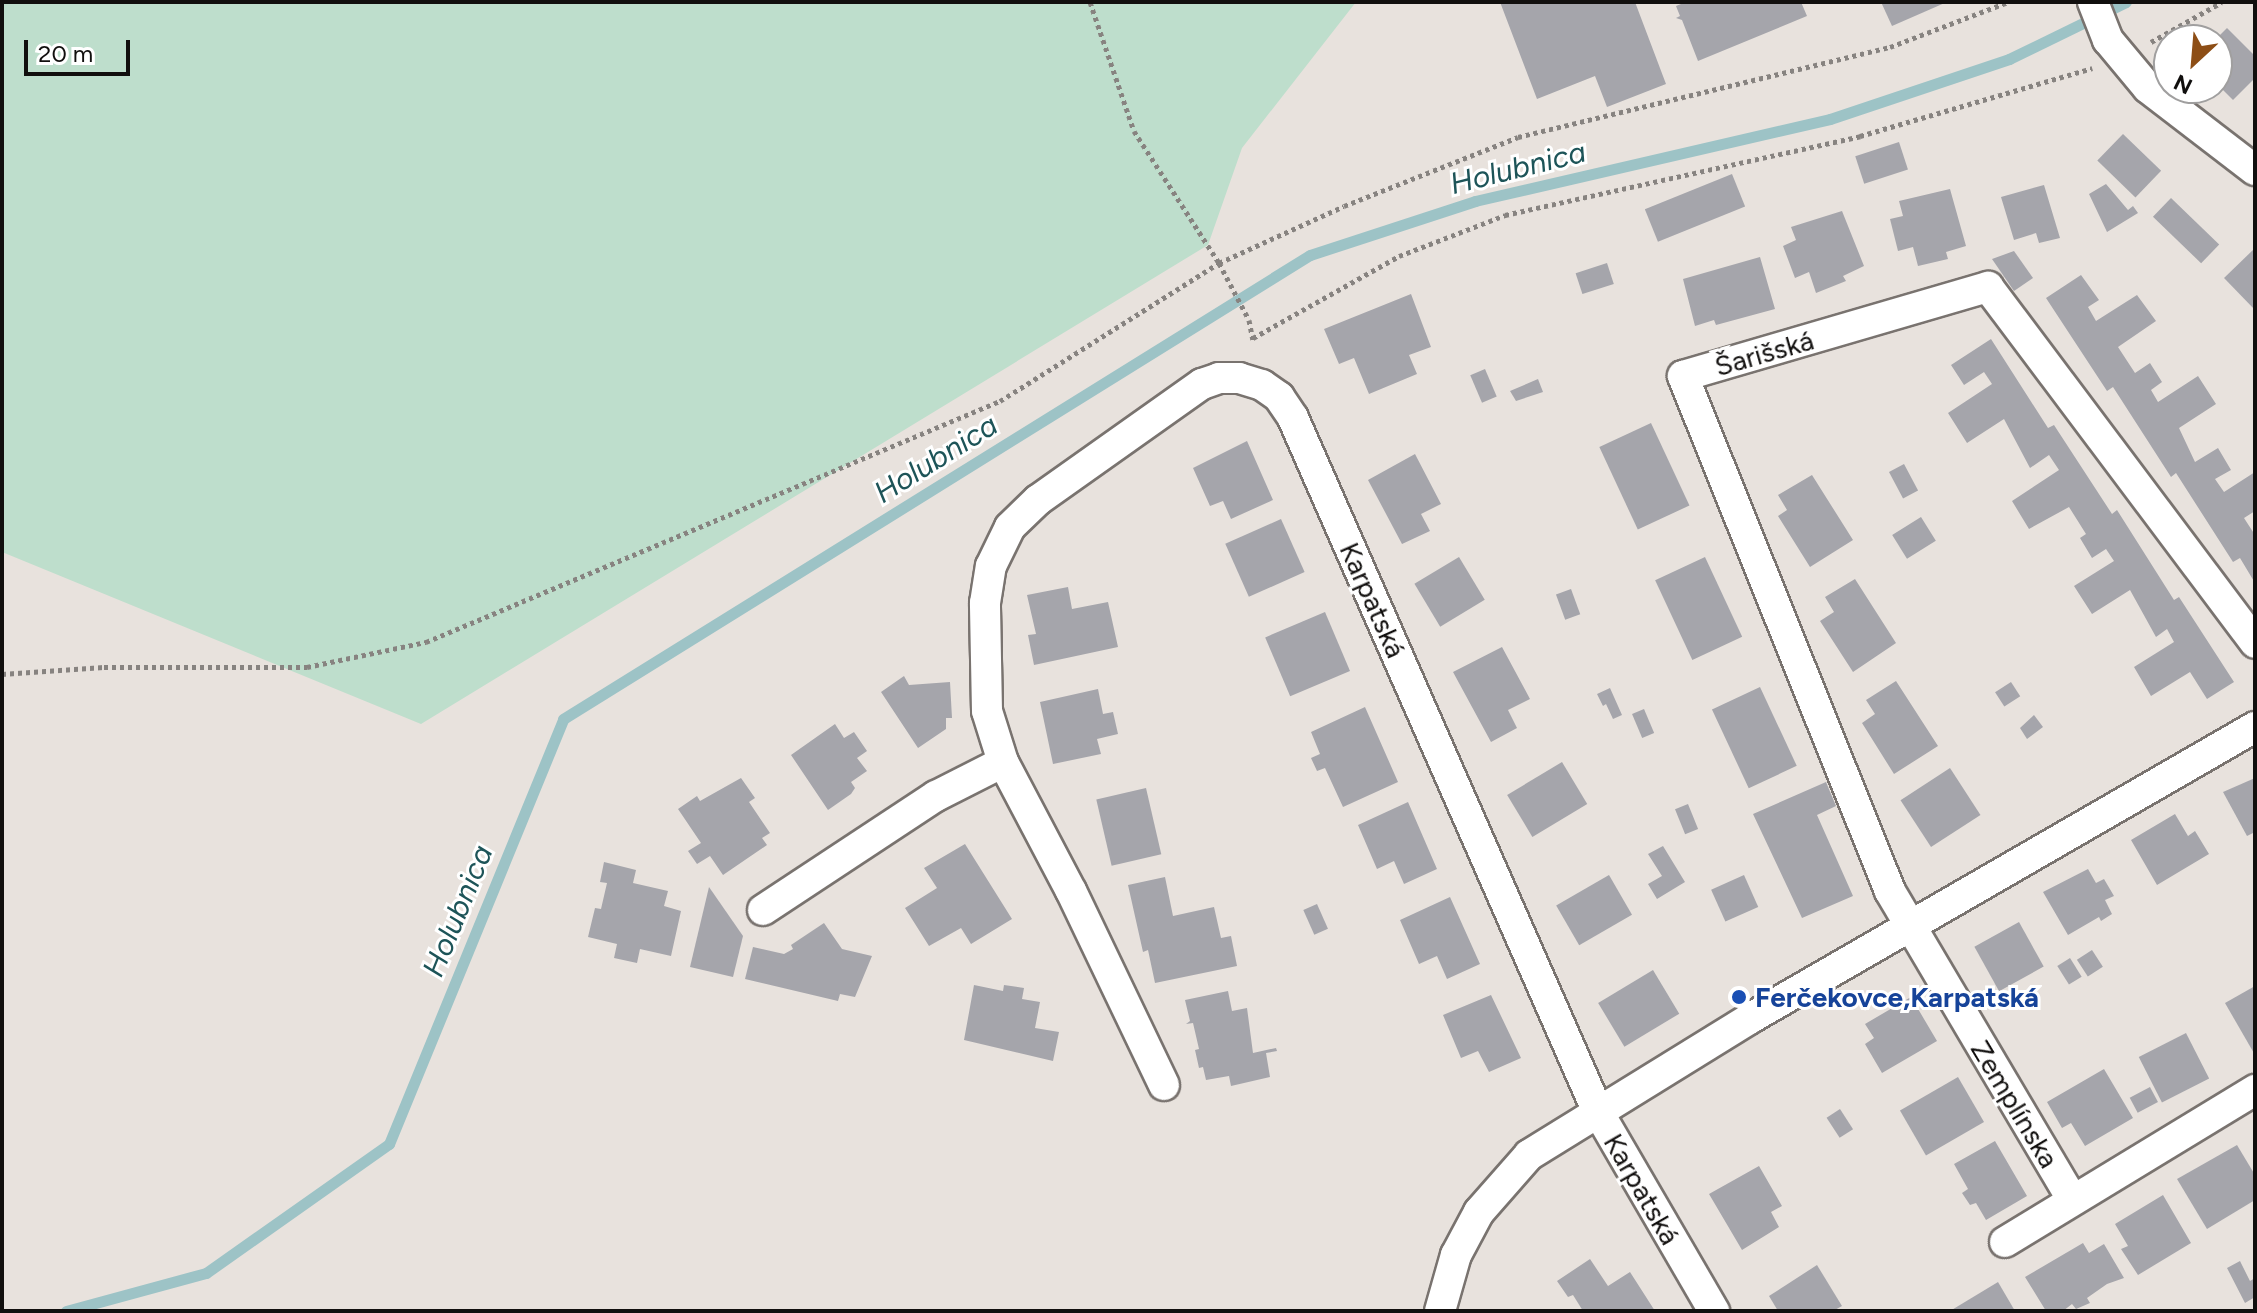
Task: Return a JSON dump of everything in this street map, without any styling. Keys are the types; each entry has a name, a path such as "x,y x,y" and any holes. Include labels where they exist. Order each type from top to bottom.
{"street":[{"path":"2093,2 2115,50 2148,88 2255,170"},
{"name":"Šarišská","path":"1909,926 1890,891 1683,376 1988,287 2255,643"},
{"name":"Karpatská","path":"1164,1085 1071,891 1003,762 987,711 985,603 991,566 1010,527 1038,500 1202,384 1219,378 1239,378 1262,385 1279,397 1293,418 1597,1110 1714,1311"},
{"path":"1440,1311 1456,1255 1479,1212 1503,1180 1529,1155 1597,1110 1909,926 2255,727"},
{"path":"763,910 936,796 1003,762"},
{"name":"Zemplínska","path":"1909,926 2072,1199"},
{"name":"Zemplínska","path":"2005,1242 2255,1090"}],"path":[{"path":"1090,2 1134,131 1219,263 1226,282 1249,320"},
{"path":"2,674 104,667 307,667 426,642 1000,401 1219,263 1344,206 1518,137 1890,47 2008,2"},
{"path":"1253,338 1278,321 1399,256 1505,215 1860,136 2115,50 2222,2"}],"green space":[{"path":"2,2 1356,2 1242,148 1208,245 421,724 2,552"}],"building":[{"path":"1500,2 1635,2 1666,84 1607,107 1595,76 1537,99"},
{"path":"1686,2 1801,2 1807,16 1698,61 1682,20 1676,18 1680,16 1676,6"},
{"path":"1881,2 1947,2 1892,26"},
{"path":"2233,34 2255,56 2255,78 2233,100"},
{"path":"2123,134 2161,171 2135,197 2097,161"},
{"path":"1899,142 1908,170 1864,184 1855,156"},
{"path":"1732,174 1745,206 1658,242 1645,209"},
{"path":"2106,184 2128,210 2133,206 2138,213 2107,232 2089,194"},
{"path":"2044,185 2060,238 2039,243 2036,233 2014,240 2001,197"},
{"path":"1950,189 1966,246 1946,252 1948,259 1918,266 1913,247 1898,251 1890,219 1903,216 1899,201"},
{"path":"2171,198 2219,245 2201,263 2153,217"},
{"path":"1842,211 1864,266 1843,276 1846,281 1816,293 1809,272 1795,278 1783,246 1796,240 1791,227"},
{"path":"2255,248 2255,310 2224,278"},
{"path":"2014,251 2033,278 2014,291 1992,259"},
{"path":"1760,257 1775,309 1716,325 1714,320 1695,326 1683,279"},
{"path":"1607,263 1614,284 1582,294 1576,273"},
{"path":"2081,275 2099,300 2088,307 2096,321 2137,295 2156,321 2118,347 2135,373 2150,363 2162,382 2151,390 2158,402 2198,376 2216,404 2179,428 2195,462 2218,448 2231,470 2215,479 2224,492 2255,472 2255,511 2244,518 2255,535 2255,583 2240,558 2233,562 2176,473 2171,477 2113,387 2107,391 2046,298"},
{"path":"1411,294 1431,347 1409,355 1417,374 1369,394 1354,358 1339,364 1324,329"},
{"path":"1991,339 2048,428 2054,425 2112,514 2117,510 2174,600 2179,597 2234,682 2207,699 2190,672 2151,696 2134,667 2174,642 2167,629 2156,637 2130,590 2092,614 2074,586 2114,561 2106,549 2092,558 2080,538 2086,534 2069,507 2029,529 2012,501 2059,470 2049,455 2030,468 2004,419 1967,443 1948,413 1992,384 1984,372 1964,385 1951,365"},
{"path":"1485,369 1497,397 1482,403 1470,375"},
{"path":"1538,379 1543,392 1516,401 1510,391"},
{"path":"1651,423 1689,505 1638,530 1599,447"},
{"path":"1247,441 1273,500 1231,519 1223,501 1210,506 1193,468"},
{"path":"1415,454 1441,504 1421,514 1430,531 1402,544 1368,480"},
{"path":"1904,464 1918,490 1903,498 1889,472"},
{"path":"1812,475 1853,540 1810,567 1778,516 1787,510 1778,495"},
{"path":"1921,517 1936,541 1907,559 1892,535"},
{"path":"1281,519 1305,572 1249,597 1225,544"},
{"path":"1459,557 1485,600 1440,627 1414,584"},
{"path":"1705,557 1742,637 1692,660 1655,580"},
{"path":"1855,579 1896,643 1853,672 1820,621 1834,612 1825,597"},
{"path":"1068,587 1072,609 1108,602 1118,647 1034,665 1028,635 1036,634 1027,595"},
{"path":"1571,589 1580,614 1565,620 1556,594"},
{"path":"1325,612 1350,671 1290,696 1265,637"},
{"path":"1502,647 1530,699 1508,710 1517,728 1491,742 1453,672"},
{"path":"904,676 909,685 950,682 952,718 946,718 946,729 918,748 881,692"},
{"path":"1896,681 1938,746 1894,774 1862,723 1875,714 1866,700"},
{"path":"2011,682 2020,696 2004,707 1995,692"},
{"path":"1760,687 1797,766 1749,788 1712,709"},
{"path":"1610,688 1622,715 1613,719 1597,694"},
{"path":"1098,689 1103,714 1113,712 1118,734 1097,739 1101,754 1053,764 1040,702"},
{"path":"1365,707 1398,782 1343,807 1325,768 1317,771 1311,758 1320,754 1311,732"},
{"path":"1644,709 1654,733 1642,738 1632,714"},
{"path":"2034,715 2043,727 2027,739 2020,728"},
{"path":"835,724 844,738 854,732 867,751 857,758 867,771 851,782 855,788 851,794 828,810 791,755"},
{"path":"1562,762 1587,804 1532,837 1507,795"},
{"path":"1950,768 1980,815 1931,847 1901,800"},
{"path":"741,778 755,798 749,802 770,833 762,838 767,845 723,875 710,856 697,864 688,851 701,843 678,809 697,796 700,801"},
{"path":"2255,778 2255,832 2247,836 2223,792"},
{"path":"1826,782 1836,806 1817,815 1853,896 1802,918 1753,814"},
{"path":"1146,788 1161,854 1112,866 1096,799"},
{"path":"1408,802 1437,869 1404,884 1394,861 1377,869 1358,825"},
{"path":"1688,804 1698,829 1685,834 1675,809"},
{"path":"2175,814 2188,836 2195,831 2209,854 2157,885 2131,840"},
{"path":"965,844 1012,919 971,944 961,928 929,946 905,908 937,888 924,868"},
{"path":"1663,846 1685,882 1657,899 1648,884 1662,876 1648,854"},
{"path":"604,862 636,870 633,883 668,891 664,906 681,911 671,956 640,949 637,963 614,958 617,944 588,937 595,908 601,909 607,883 600,882"},
{"path":"2088,869 2096,883 2104,879 2114,896 2105,900 2112,914 2101,921 2099,917 2068,935 2043,892"},
{"path":"1609,875 1632,915 1579,945 1556,906"},
{"path":"1744,875 1758,907 1725,922 1711,890"},
{"path":"1165,877 1173,916 1214,907 1221,938 1231,936 1237,966 1155,983 1148,950 1143,952 1128,885"},
{"path":"709,887 743,936 733,977 690,967"},
{"path":"1450,897 1480,964 1447,979 1437,956 1419,964 1400,920"},
{"path":"1317,904 1328,929 1314,935 1303,910"},
{"path":"2019,922 2044,967 1999,991 1974,947"},
{"path":"824,923 842,949 872,956 855,997 840,994 838,1001 745,979 753,947 784,954 793,949 791,945"},
{"path":"2092,950 2103,967 2088,977 2077,960"},
{"path":"2070,958 2082,977 2069,985 2057,966"},
{"path":"1653,970 1679,1014 1624,1047 1598,1003"},
{"path":"974,985 1003,991 1004,985 1024,988 1022,999 1040,1002 1035,1028 1059,1032 1053,1061 964,1040"},
{"path":"2255,986 2255,1055 2225,1003"},
{"path":"1228,991 1232,1011 1247,1008 1253,1053 1276,1048 1277,1051 1266,1053 1270,1077 1231,1086 1229,1076 1206,1080 1203,1067 1199,1068 1195,1050 1199,1049 1193,1023 1186,1024 1190,1021 1185,1000"},
{"path":"1491,995 1521,1058 1489,1072 1478,1051 1461,1058 1443,1015"},
{"path":"1911,997 1937,1041 1882,1073 1865,1044 1874,1038 1865,1024"},
{"path":"2186,1033 2209,1078 2162,1103 2139,1057"},
{"path":"2104,1069 2133,1118 2085,1146 2071,1123 2062,1128 2047,1102"},
{"path":"1958,1077 1984,1122 1926,1156 1900,1110"},
{"path":"2150,1087 2158,1102 2138,1113 2130,1098"},
{"path":"1840,1109 1853,1129 1840,1138 1827,1118"},
{"path":"1995,1141 2027,1196 1986,1220 1976,1203 1970,1205 1962,1193 1968,1189 1954,1164"},
{"path":"2237,1145 2255,1175 2255,1200 2207,1229 2177,1179"},
{"path":"1759,1166 1782,1206 1771,1212 1779,1227 1742,1250 1709,1194"},
{"path":"2163,1195 2191,1243 2138,1275 2121,1249 2128,1246 2115,1224"},
{"path":"2083,1243 2089,1253 2104,1244 2124,1278 2107,1284 2087,1298 2090,1303 2076,1309 2072,1304 2063,1311 2046,1311 2025,1277"},
{"path":"1590,1259 1608,1286 1630,1272 1655,1311 1583,1311 1573,1295 1568,1297 1557,1281"},
{"path":"2240,1261 2250,1281 2255,1278 2255,1297 2245,1303 2227,1268"},
{"path":"1817,1265 1842,1306 1833,1311 1778,1311 1769,1296"},
{"path":"1998,1282 2015,1311 1950,1311"}],"waterway":[{"name":"Holubnica","path":"66,1311 206,1273 389,1144 563,719 1310,255 1475,201 1830,119 2009,59 2126,2"}],"place":[{"name":"Ferčekovce,Karpatská","path":"1739,997"}]}
